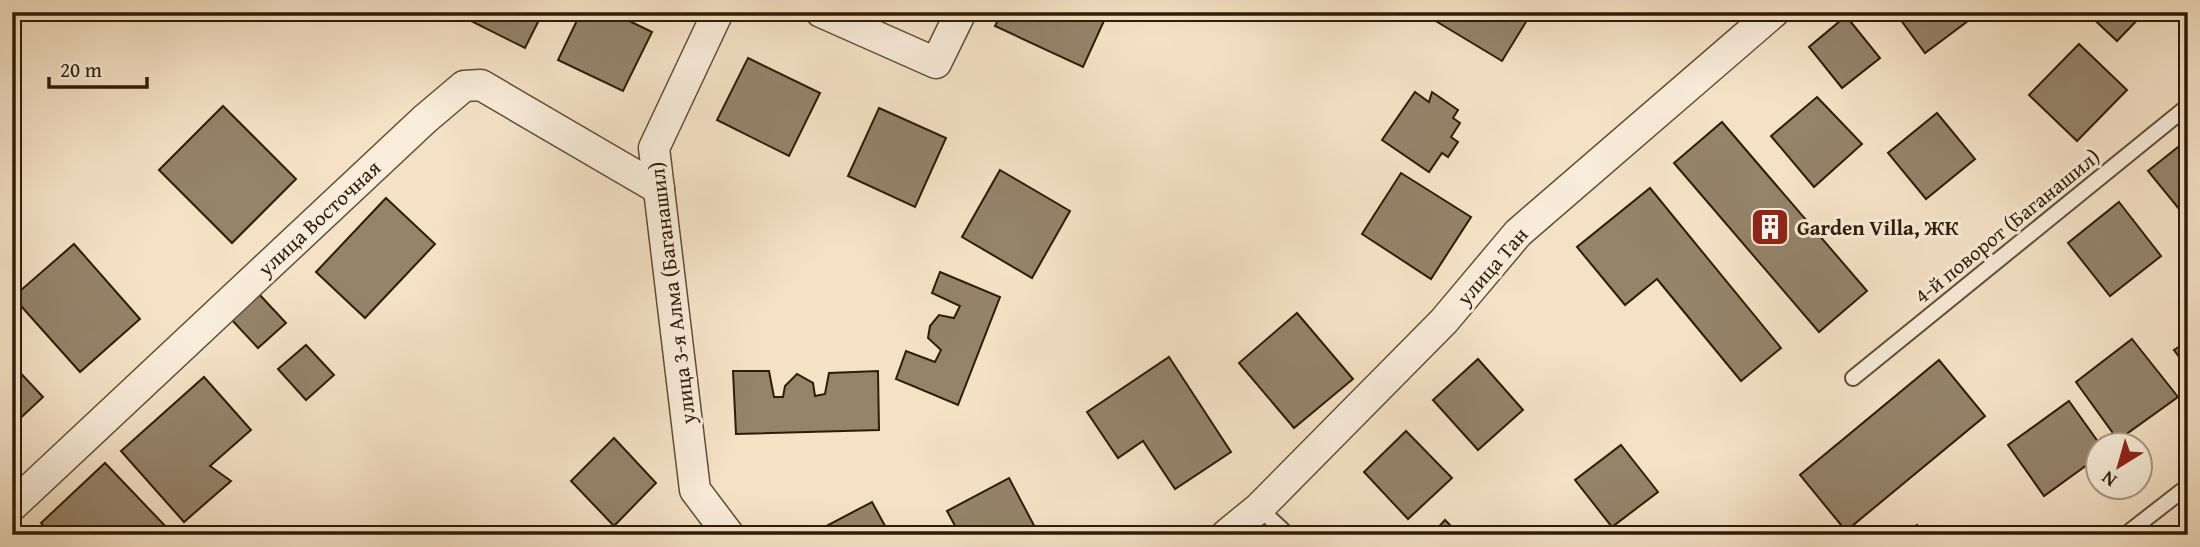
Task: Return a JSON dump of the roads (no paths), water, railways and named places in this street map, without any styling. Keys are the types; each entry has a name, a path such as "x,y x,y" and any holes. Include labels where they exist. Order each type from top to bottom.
{"street":[{"name":"улица 3-я Алма (Баганашил)","path":"718,12 654,148 695,490 729,535"},
{"path":"821,12 936,63 961,12"},
{"name":"улица Тан","path":"1226,535 1259,508 1444,321 1518,233 1774,12"},
{"name":"улица Восточная","path":"12,506 425,119 464,86 481,85 659,189"}],"lane":[{"name":"4-й поворот (Баганашил)","path":"1853,378 2188,106"},
{"path":"2125,535 2188,486"},
{"path":"1259,508 1288,535"}],"place":[{"name":"Garden Villa, ЖК","path":"1770,227"}]}
